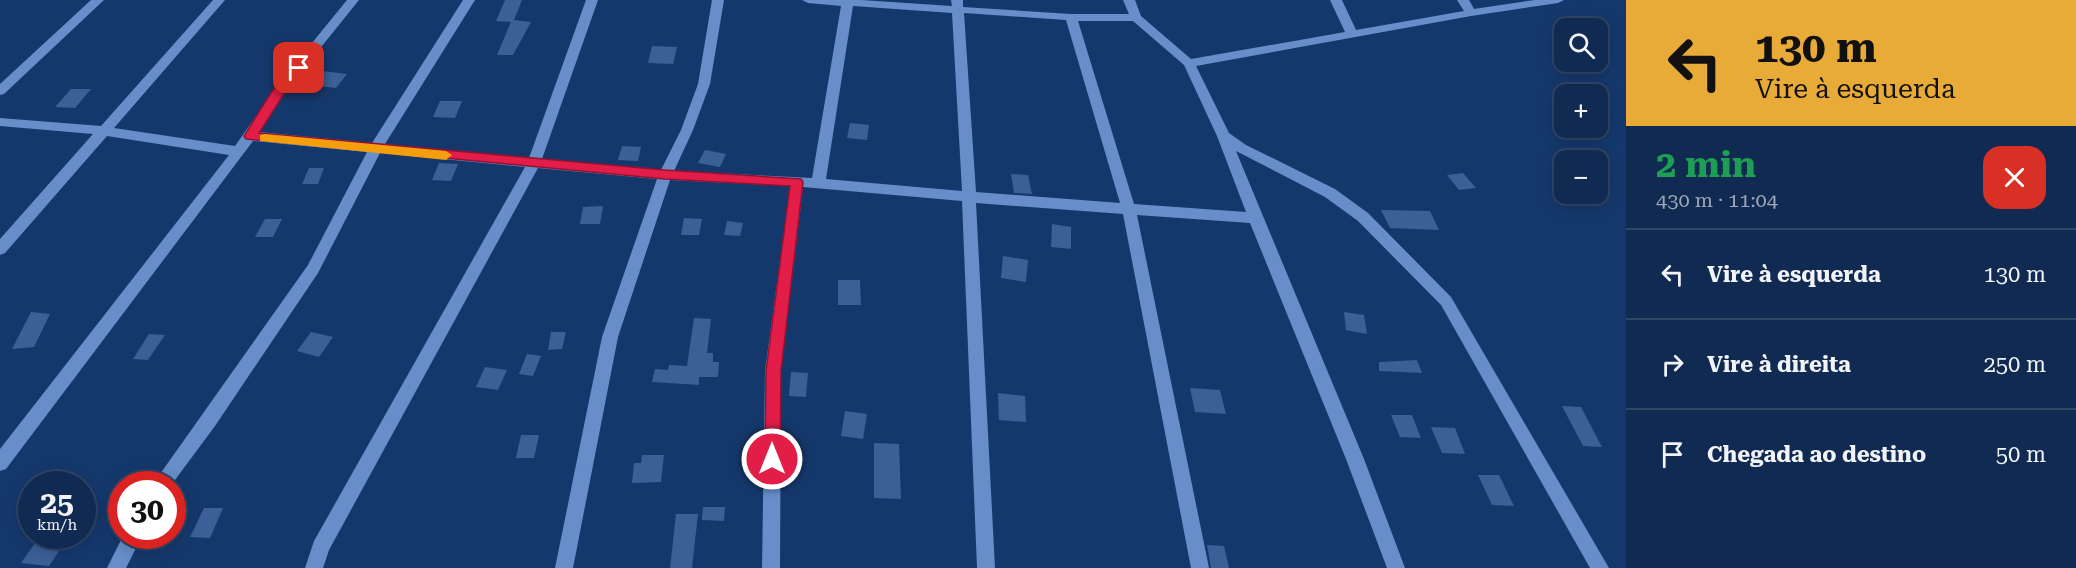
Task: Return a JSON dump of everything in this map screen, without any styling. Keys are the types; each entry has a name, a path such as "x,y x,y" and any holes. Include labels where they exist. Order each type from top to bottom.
{"street":[{"path":"0,91 98,0"},
{"path":"0,249 219,0"},
{"path":"0,463 250,136 285,84 353,0"},
{"path":"172,471 209,421 313,269 375,149 469,0"},
{"path":"314,568 321,547 534,163 592,0"},
{"path":"564,568 610,337 665,175 687,130 704,84 718,0"},
{"path":"808,0 957,5 1071,17 1136,18"},
{"path":"1129,0 1136,18 1189,63 1224,136 1253,218 1375,508 1396,568"},
{"path":"1336,0 1352,33"},
{"path":"1462,0 1471,13"},
{"path":"1189,63 1352,33 1558,0"},
{"path":"818,183 848,1"},
{"path":"957,5 969,197 986,568"},
{"path":"1071,17 1129,208 1200,568"},
{"path":"0,122 106,131 192,146 238,151"},
{"path":"250,136 665,175 818,183 969,197 1253,218"},
{"path":"1224,136 1241,148 1330,193 1363,218 1446,301 1546,479 1600,568"},
{"path":"771,568 773,371 797,182"},
{"path":"116,568 126,549"}],"building":[{"path":"505,0 522,0 514,20 531,22 513,55 497,55 511,22 496,21"},
{"path":"652,46 677,47 673,64 648,63"},
{"path":"322,71 347,74 336,88 311,85"},
{"path":"71,89 91,89 75,108 55,107"},
{"path":"440,101 462,101 455,118 433,117"},
{"path":"850,123 869,125 867,140 847,138"},
{"path":"622,146 641,147 638,161 618,160"},
{"path":"705,150 726,154 720,167 698,163"},
{"path":"439,163 458,164 451,181 432,180"},
{"path":"309,168 324,168 318,184 302,184"},
{"path":"1463,173 1476,188 1459,190 1447,175"},
{"path":"1011,174 1028,175 1032,194 1014,193"},
{"path":"603,206 600,224 580,224 583,207"},
{"path":"1381,210 1430,211 1439,230 1390,228"},
{"path":"684,218 702,219 699,235 681,235"},
{"path":"265,219 282,219 273,237 255,237"},
{"path":"727,221 743,223 740,236 724,235"},
{"path":"1052,224 1071,227 1071,249 1051,247"},
{"path":"1003,256 1028,260 1026,282 1001,278"},
{"path":"838,280 860,280 861,305 838,305"},
{"path":"31,312 50,314 34,347 12,349"},
{"path":"1344,312 1364,315 1367,334 1346,330"},
{"path":"694,318 711,319 707,353 713,353 713,362 719,362 718,377 699,377 699,385 652,382 655,369 668,370 669,365 687,366"},
{"path":"311,332 333,337 319,357 297,351"},
{"path":"551,332 566,332 562,349 548,350"},
{"path":"149,334 165,335 148,360 133,359"},
{"path":"527,354 541,356 533,376 519,374"},
{"path":"1417,360 1422,373 1379,371 1379,362"},
{"path":"485,367 507,370 498,390 476,387"},
{"path":"791,372 808,373 806,397 789,396"},
{"path":"1190,388 1220,390 1226,414 1195,412"},
{"path":"998,393 1025,396 1026,422 999,420"},
{"path":"1562,406 1581,407 1602,447 1583,446"},
{"path":"845,411 867,414 863,439 841,436"},
{"path":"1391,415 1412,415 1421,438 1400,437"},
{"path":"1431,427 1455,428 1465,454 1442,453"},
{"path":"521,435 539,435 534,458 516,458"},
{"path":"874,443 899,444 901,499 874,498"},
{"path":"642,455 664,455 661,482 632,483 634,463 641,463"},
{"path":"1478,475 1499,475 1514,506 1492,505"},
{"path":"703,507 725,507 724,521 702,520"},
{"path":"204,508 223,508 210,538 190,537"},
{"path":"676,514 698,514 692,568 670,568"},
{"path":"1207,545 1224,546 1229,568 1211,568"},
{"path":"31,549 60,549 49,566 21,563"}],"slow traffic":[{"path":"265,138 446,155"}],"route":[{"path":"299,68 285,84 250,136 665,175 797,182 773,371 772,459"}]}
